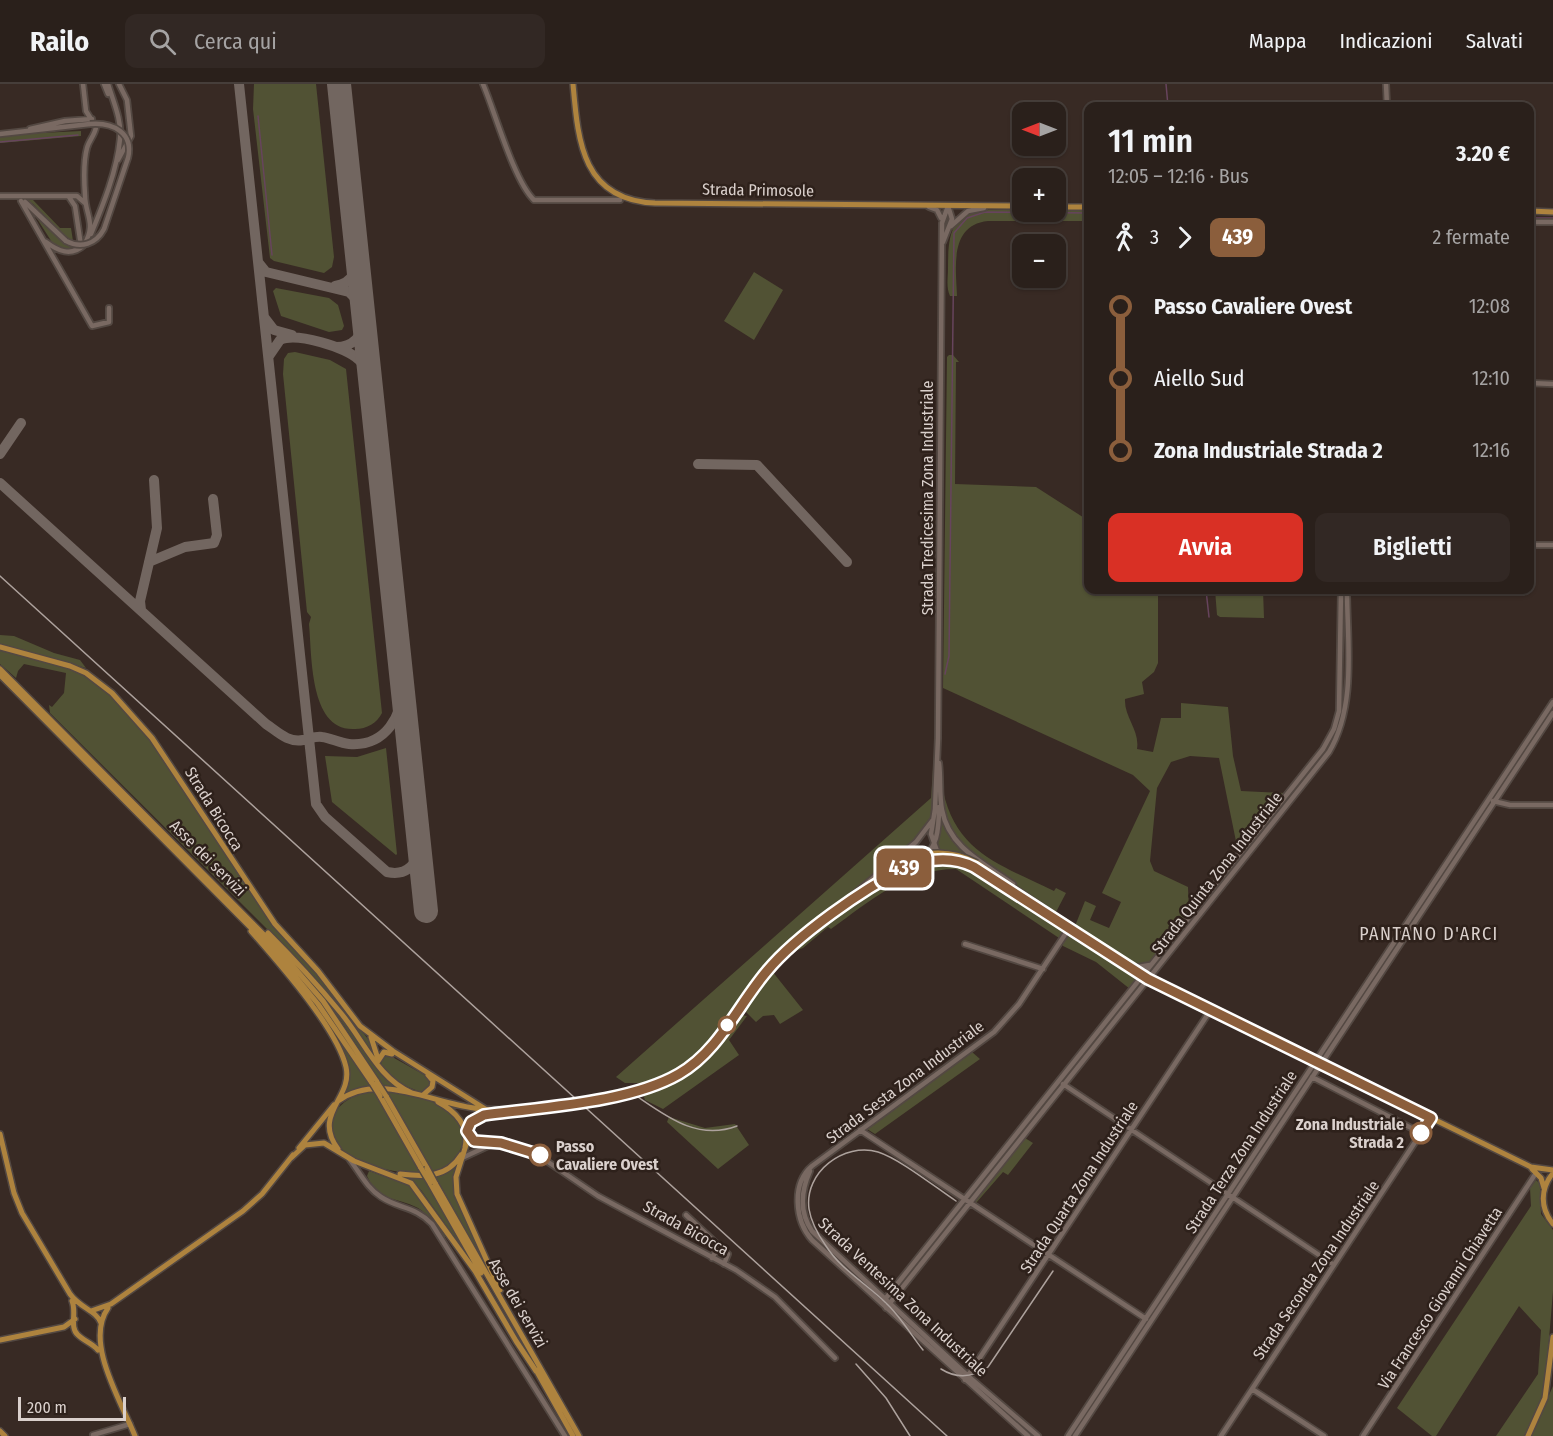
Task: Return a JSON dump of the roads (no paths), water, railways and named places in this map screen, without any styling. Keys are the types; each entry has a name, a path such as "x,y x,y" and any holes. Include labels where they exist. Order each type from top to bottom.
{"main road":[{"name":"Strada Primosole","path":"573,84 579,140 587,163 607,186 633,200 655,203 1012,206"},
{"path":"1066,207 1084,207"},
{"path":"1534,212 1553,212"},
{"name":"Strada Bicocca","path":"0,647 70,666 86,673 128,709 172,767 210,830 275,924 318,971 370,1035"},
{"name":"Asse dei servizi","path":"0,669 208,877 298,971 342,1029 375,1082"},
{"name":"Asse dei servizi","path":"0,675 216,891 300,981 375,1082"},
{"path":"642,1090 680,1073 701,1057 768,969 833,912 890,868 911,857 929,853 955,855 978,863 1146,978 1530,1167 1553,1172 1544,1190"},
{"path":"824,921 887,878 915,864 959,861 1070,927"},
{"path":"208,877 226,890 303,969 346,1019 394,1084 419,1095 487,1110 562,1104"},
{"path":"216,891 292,981 336,1045 345,1064 347,1078 329,1122 330,1134 345,1156"},
{"path":"370,1035 380,1068"},
{"path":"370,1035 487,1110"},
{"path":"378,1061 386,1052 408,1061"},
{"path":"419,1095 429,1092 433,1084 422,1070"},
{"path":"375,1082 433,1183"},
{"path":"0,1340 64,1328 81,1313 111,1304 253,1203 335,1105 361,1089 412,1093"},
{"path":"429,1097 453,1112 467,1134"},
{"path":"516,1109 478,1117 471,1122 456,1182 459,1201 521,1335"},
{"path":"0,1134 14,1193 22,1213 69,1294 78,1305 98,1316 101,1323"},
{"path":"291,1158 301,1148 314,1142 330,1145 345,1156 370,1168 403,1178 420,1193 475,1271 536,1371"},
{"path":"389,1173 429,1176 441,1173 456,1163 466,1145"},
{"path":"1530,1167 1541,1178 1544,1190 1544,1209 1553,1224"},
{"name":"Asse dei servizi","path":"433,1183 579,1436"},
{"name":"Asse dei servizi","path":"433,1183 573,1436"},
{"path":"69,1294 77,1335"},
{"path":"111,1304 101,1323 98,1342 135,1436"},
{"path":"51,1331 65,1330 77,1335 95,1346 102,1356"},
{"path":"85,1339 94,1338 100,1331"},
{"path":"1528,1436 1545,1398 1553,1337"},
{"path":"0,1431 5,1436"}],"street":[{"path":"82,84 85,110 96,130 86,152 86,203 91,221 86,242"},
{"path":"76,120 83,111 82,84"},
{"path":"46,242 63,252 80,249 97,220 114,168 118,146 116,120 106,84"},
{"path":"114,168 131,136 127,100 119,84"},
{"path":"483,84 513,163 526,191 534,200 620,200"},
{"path":"1386,84 1387,102"},
{"path":"10,196 21,201 66,241 77,245 88,244 98,238 104,229 128,158 128,142 119,129 108,124 76,120 24,131"},
{"path":"0,134 91,122"},
{"path":"0,196 77,196 86,203"},
{"path":"67,196 75,206 80,249"},
{"path":"21,201 92,326 109,322 109,308"},
{"path":"926,206 937,210 942,223"},
{"path":"942,223 948,206"},
{"path":"943,244 951,226 952,215 948,206"},
{"path":"951,226 968,211 995,206"},
{"path":"1534,222 1553,222"},
{"name":"Strada Tredicesima Zona Industriale","path":"938,752 942,223"},
{"path":"1534,384 1553,384"},
{"path":"1534,545 1553,545"},
{"name":"Strada Quinta Zona Industriale","path":"967,1201 1064,1085 1146,978 1152,964 1323,749 1334,729 1339,706 1341,594"},
{"name":"Strada Quinta Zona Industriale","path":"886,1303 1058,1081 1146,978 1329,752 1340,731 1346,707 1347,594"},
{"path":"1340,697 1346,697"},
{"name":"Strada Terza Zona Industriale","path":"1075,1436 1191,1250 1552,710 1553,702"},
{"path":"1339,706 1346,707"},
{"path":"938,752 942,810 952,838 967,852 1031,899"},
{"path":"938,752 931,834 933,844 940,854 959,861"},
{"path":"915,864 924,858 939,829 940,771"},
{"path":"1492,800 1553,805"},
{"path":"833,912 916,842 934,816"},
{"name":"Strada Sesta Zona Industriale","path":"812,1166 994,1032 1019,1004 1070,927"},
{"path":"965,944 1043,969"},
{"path":"1131,968 1145,968 1152,964"},
{"name":"Strada Quarta Zona Industriale","path":"966,1378 1210,1011"},
{"name":"Strada Terza Zona Industriale","path":"1148,1320 1234,1198 1312,1077 1318,1063"},
{"path":"1312,1077 1421,1133"},
{"path":"1058,1081 1334,1265"},
{"path":"1043,1101 1048,1104"},
{"path":"1285,1107 1290,1111"},
{"name":"Strada Seconda Zona Industriale","path":"1221,1436 1431,1118"},
{"path":"860,1130 1148,1320"},
{"name":"Strada Bicocca","path":"467,1134 479,1142 507,1145 540,1155 598,1196 761,1286 836,1358"},
{"path":"456,1163 482,1147 507,1145"},
{"path":"345,1156 368,1186 383,1198 415,1210 432,1224 564,1436"},
{"name":"Strada Ventesima Zona Industriale","path":"812,1166 801,1183 799,1216 809,1236 829,1251 886,1303 1028,1436"},
{"path":"368,1186 363,1173 370,1168"},
{"name":"Via Francesco Giovanni Chiavetta","path":"1364,1436 1536,1173"},
{"path":"686,1215 728,1254 724,1264"},
{"path":"712,1258 718,1246"},
{"path":"1191,1250 1196,1254"},
{"path":"1252,1389 1324,1436"},
{"name":"Strada Ventesima Zona Industriale","path":"1000,1408 1038,1436"},
{"name":"Strada Terza Zona Industriale","path":"1068,1436 1090,1409"},
{"path":"93,1435 130,1424"}],"waterway":[{"path":"1166,84 1168,102"},
{"path":"258,116 272,255"},
{"path":"0,142 78,135"},
{"path":"945,674 949,656 954,233 967,218 985,212 1084,213"},
{"path":"1534,218 1553,218"},
{"path":"1206,594 1209,617"}],"tunnel":[{"path":"562,1104 642,1090"}],"railway":[{"path":"0,576 947,1436"},
{"path":"635,1095 670,1118 695,1128 722,1130 737,1126"},
{"path":"923,1350 889,1306 832,1255 813,1224 809,1209 809,1196 813,1183 829,1163 852,1151 865,1150 878,1152 897,1161 956,1201"},
{"path":"941,1369 965,1376 988,1367 1053,1271"},
{"path":"856,1364 886,1398 910,1436"}],"place":[{"name":"Zona Industriale Strada 2","path":"1421,1133"},
{"name":"Passo Cavaliere Ovest","path":"540,1155"}],"district":[{"name":"PANTANO D'ARCI","path":"1429,934"}]}
